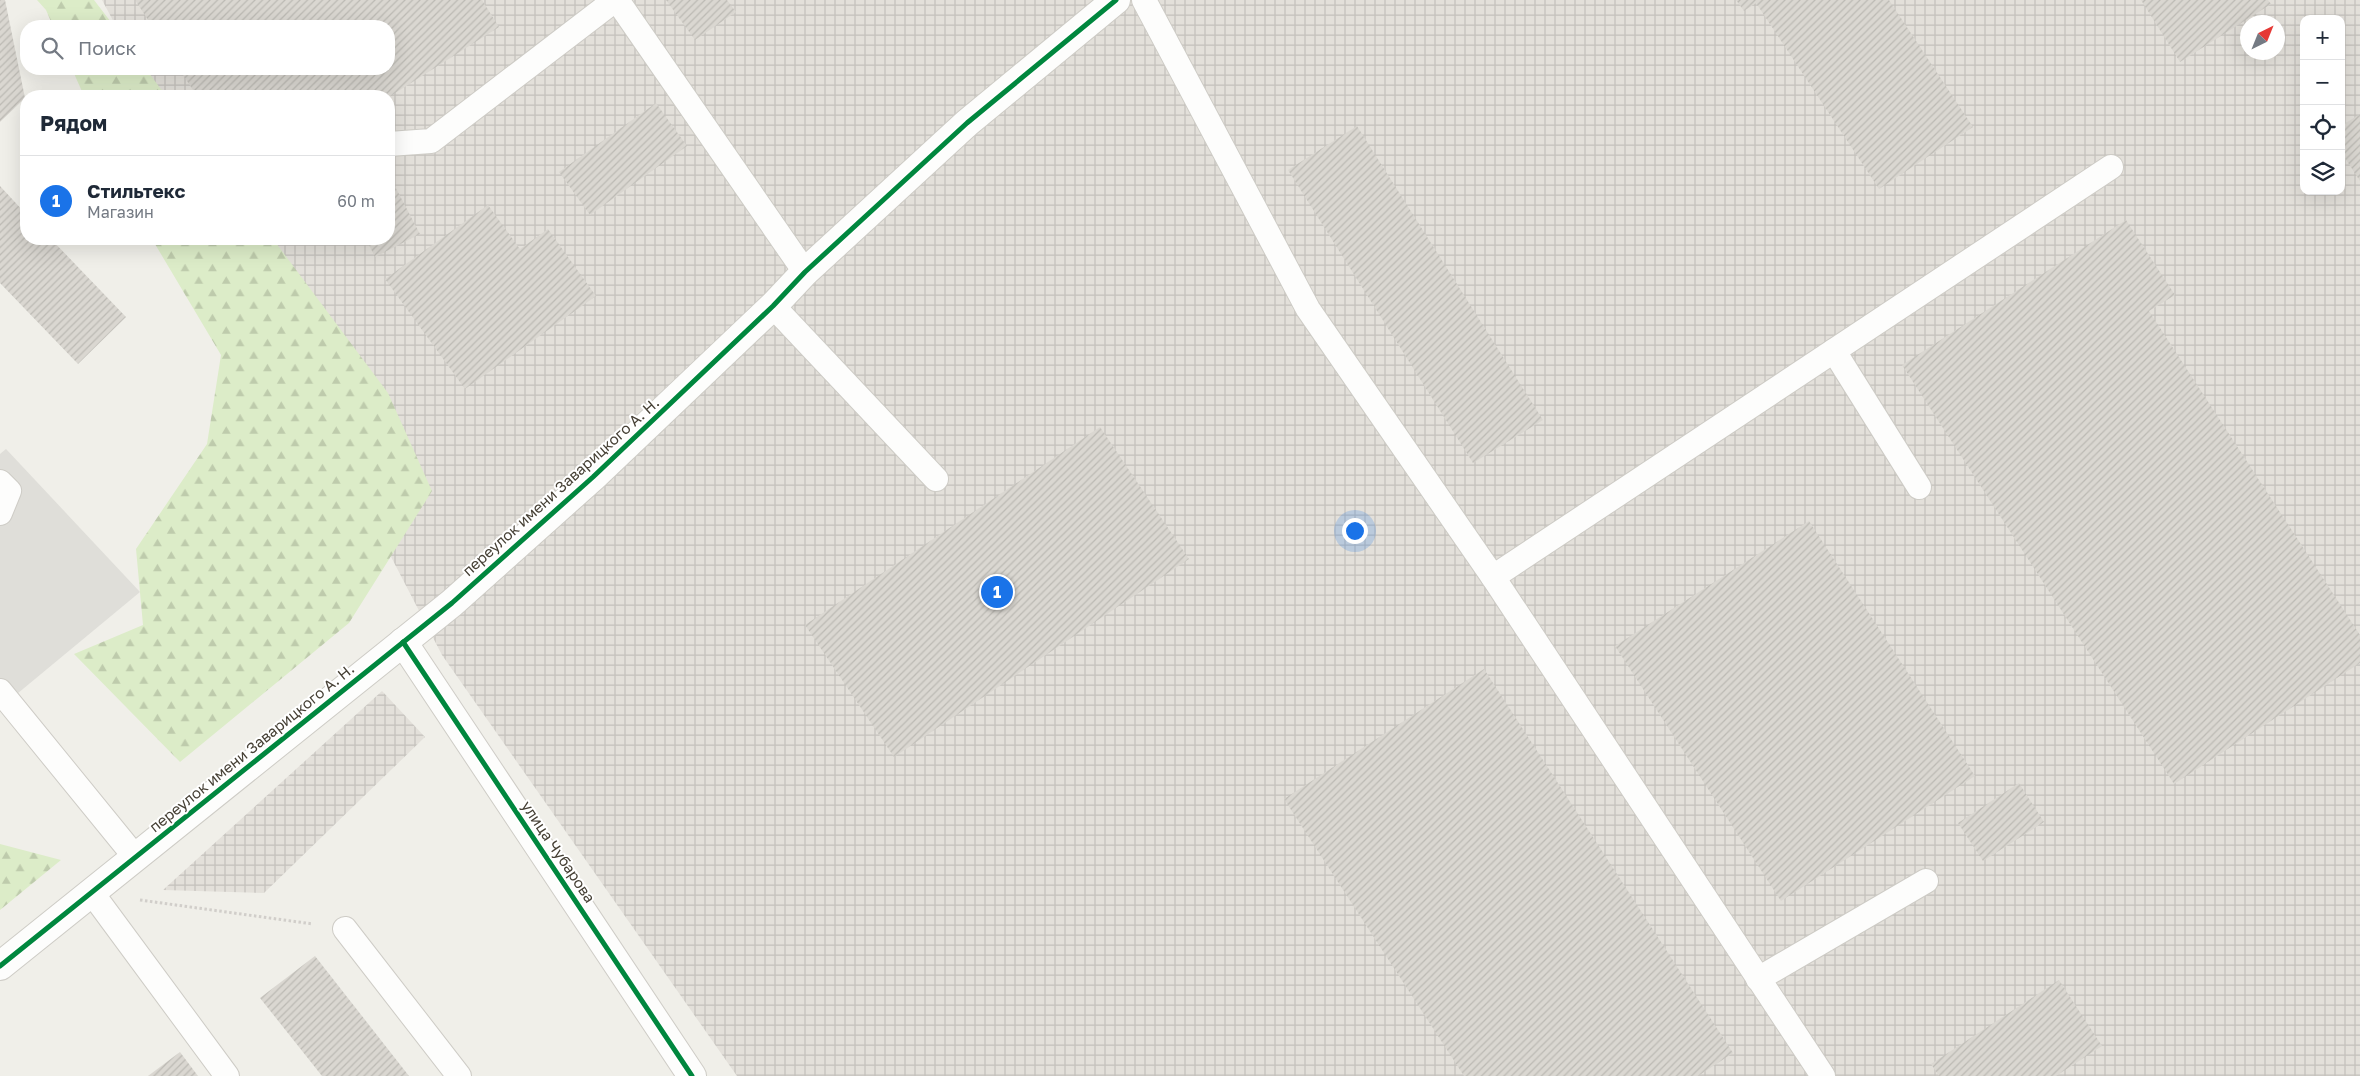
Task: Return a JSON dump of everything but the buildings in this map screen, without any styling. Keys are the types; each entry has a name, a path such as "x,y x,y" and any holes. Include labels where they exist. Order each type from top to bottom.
{"street":[{"name":"переулок имени Заварицкого А. Н.","path":"0,966 452,602 593,478 806,272 967,123 1116,0"},
{"name":"улица Чубарова","path":"403,642 692,1076"}],"lane":[{"path":"395,144 431,141 616,0 806,272"},
{"path":"1144,0 1308,309 1493,577 1823,1076"},
{"path":"1493,577 2110,167"},
{"path":"773,306 936,479"},
{"path":"1834,351 1919,487"},
{"path":"0,482 9,491 0,513"},
{"path":"0,692 136,858"},
{"path":"1758,979 1926,881"},
{"path":"92,893 226,1076"},
{"path":"345,929 459,1076"}],"path":[{"path":"92,893 345,929"}],"shaded area":[{"path":"102,0 2360,0 2360,1076 737,1076 442,655 229,245 395,245 395,90 149,90 141,75 395,75 395,20 113,20"},
{"path":"6,449 140,592 0,708 0,454"},
{"path":"382,691 425,737 264,893 163,890"}],"green space":[{"path":"37,0 94,0 109,20 50,20 46,10"},
{"path":"75,75 150,75 162,90 81,90"},
{"path":"156,245 277,245 388,393 432,491 349,623 180,762 74,654 143,625 136,549 207,444 221,355"},
{"path":"0,844 61,860 0,910"}],"cycle path":[{"path":"0,966 452,603 593,477 773,306 805,272 967,123 1116,0"},
{"path":"403,642 692,1076"}],"place":[{"name":"Стильтекс","path":"997,592"}]}
